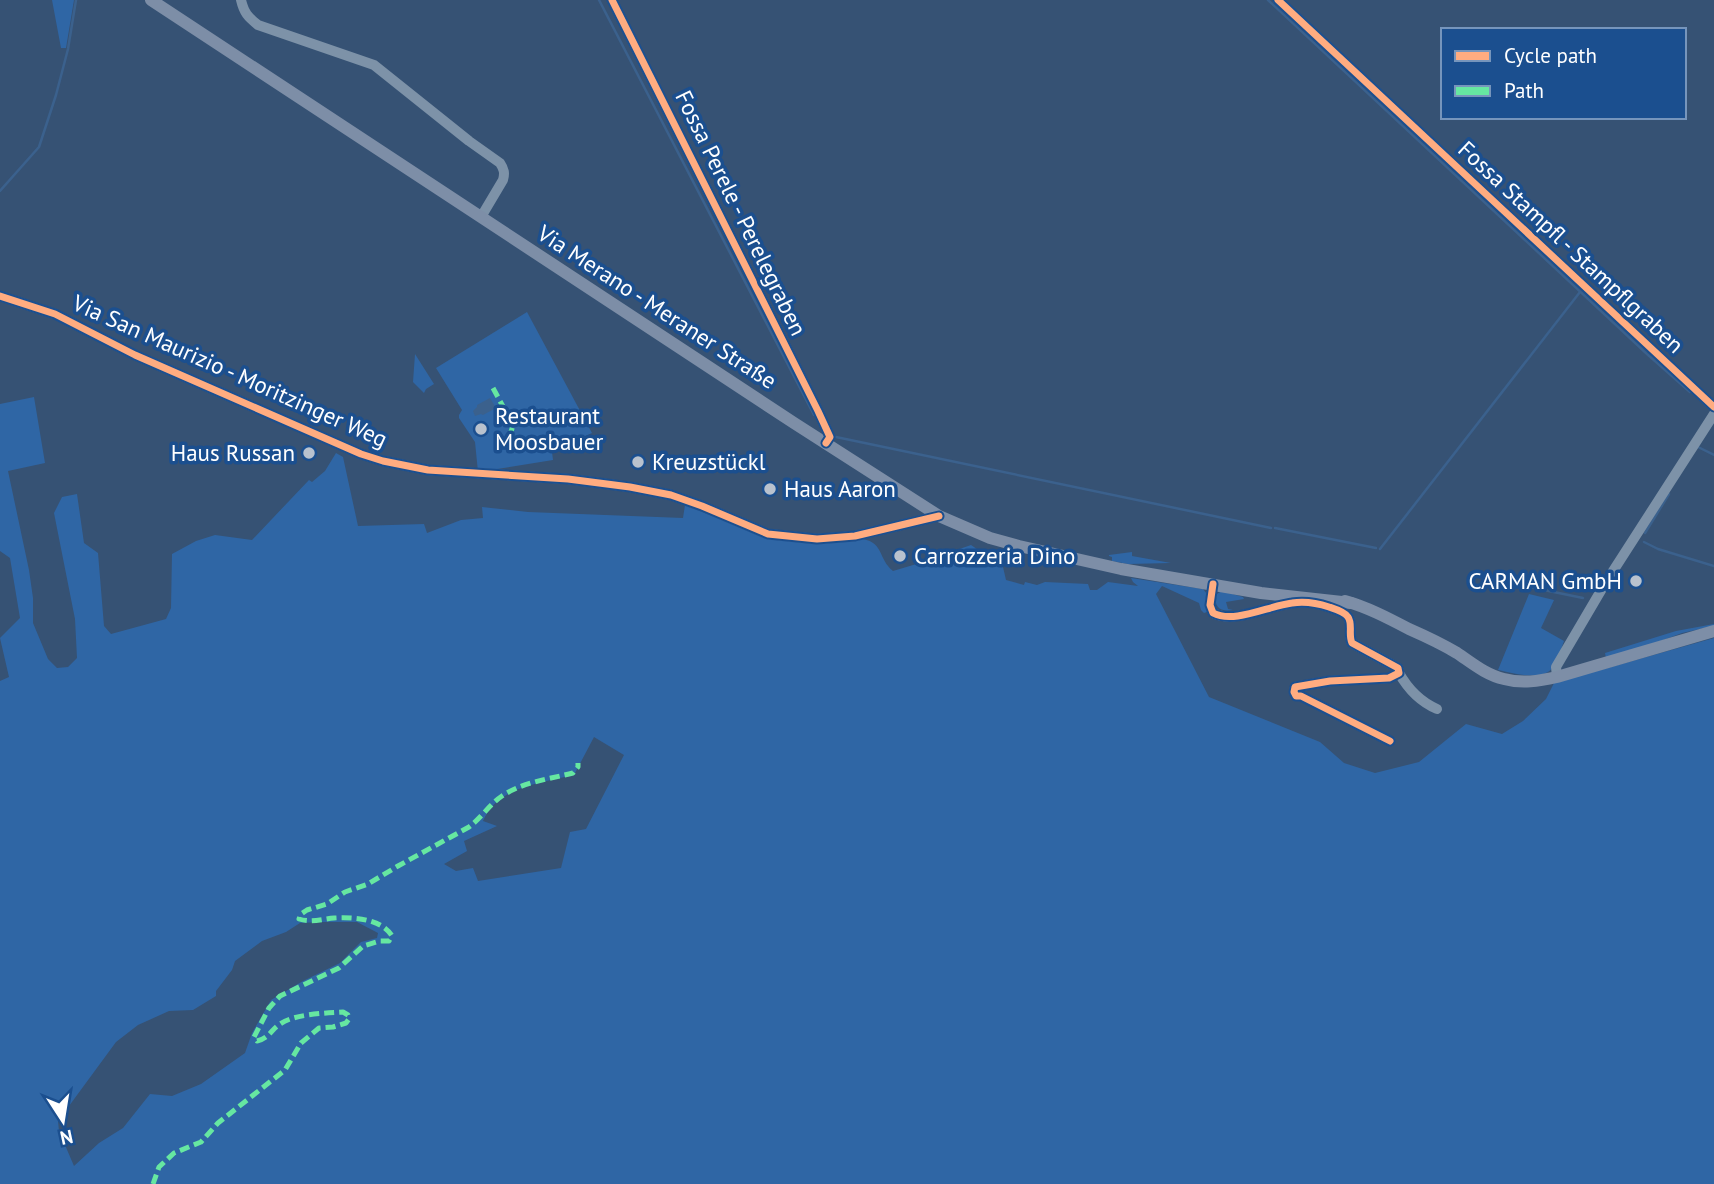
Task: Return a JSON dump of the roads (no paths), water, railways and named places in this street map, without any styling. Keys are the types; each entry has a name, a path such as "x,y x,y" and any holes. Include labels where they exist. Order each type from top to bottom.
{"main road":[{"name":"Via Merano - Meraner Straße","path":"150,0 939,516 990,538 1121,569 1262,593 1351,603 1455,652 1486,673 1521,682 1557,677 1714,631"}],"street":[{"path":"241,0 243,10 258,24 374,65 500,163 505,175 481,217"},
{"name":"Fossa Perele - Perelegraben","path":"612,0 818,411 830,437 826,443"},
{"name":"Fossa Stampfl - Stampflgraben","path":"1278,0 1714,407"},
{"name":"Via San Maurizio - Moritzinger Weg","path":"0,296 55,314 135,355 360,454 383,461 428,470 568,479 630,487 671,495 768,534 817,539 855,536 939,516"},
{"path":"1557,677 1556,667 1600,593 1714,414"},
{"path":"1213,584 1210,605 1213,613 1219,617 1229,618 1303,602 1316,603 1343,613 1350,621 1349,638 1352,643 1398,668 1405,683 1423,701 1437,709"},
{"path":"1390,741 1301,696 1296,696 1294,692 1295,687 1330,681 1390,678 1399,673"}],"waterway":[{"path":"0,191 39,147 68,49 76,0"},
{"path":"599,0 814,415"},
{"path":"1268,0 1690,392"},
{"path":"1380,549 1580,292"},
{"path":"836,437 1271,528"},
{"path":"1698,447 1714,455"},
{"path":"1645,533 1669,494"},
{"path":"1275,528 1376,548"},
{"path":"1644,542 1714,566"},
{"path":"1481,577 1583,598"}],"place":[{"name":"Restaurant Moosbauer","path":"481,429"},
{"name":"Haus Russan","path":"309,453"},
{"name":"Kreuzstückl","path":"638,462"},
{"name":"Haus Aaron","path":"770,489"},
{"name":"Carrozzeria Dino","path":"900,556"},
{"name":"CARMAN GmbH","path":"1636,581"}]}
